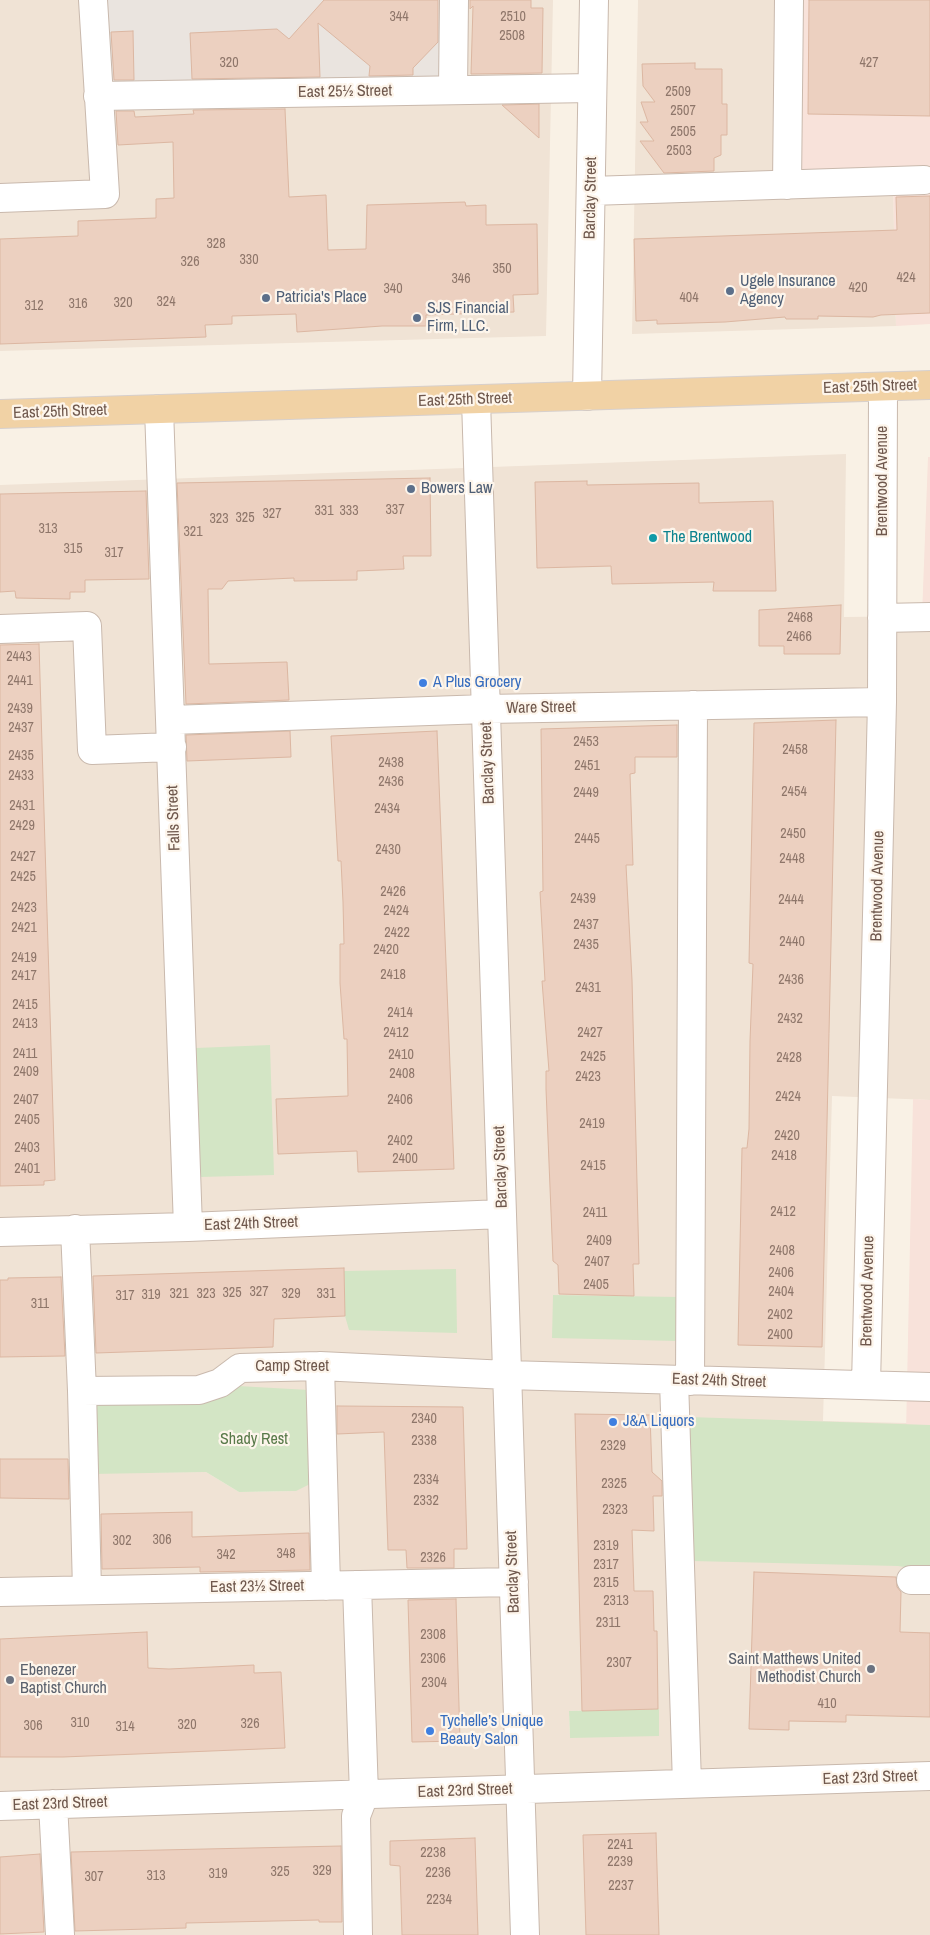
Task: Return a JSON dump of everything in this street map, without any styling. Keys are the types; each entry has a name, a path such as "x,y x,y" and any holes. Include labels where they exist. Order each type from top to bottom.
{"main road":[{"name":"East 25th Street","path":"0,414 930,385"}],"street":[{"path":"0,198 105,194 93,0"},
{"path":"453,90 454,0"},
{"name":"Barclay Street","path":"587,396 594,0"},
{"path":"787,185 789,0"},
{"name":"East 25½ Street","path":"98,96 592,88"},
{"path":"591,191 924,180"},
{"name":"Brentwood Avenue","path":"866,1385 882,702 883,387"},
{"name":"Barclay Street","path":"476,400 525,1935"},
{"name":"Falls Street","path":"159,409 188,1227"},
{"path":"882,618 930,617"},
{"path":"0,629 87,626 92,750 172,747"},
{"name":"Ware Street","path":"171,720 486,710 882,702"},
{"path":"687,1784 682,1380 693,706"},
{"name":"East 24th Street","path":"0,1232 188,1227 502,1214"},
{"path":"75,1229 82,1391 86,1590"},
{"path":"320,1366 326,1586"},
{"name":"Camp Street","path":"82,1391 199,1390 220,1383 240,1368 320,1366 507,1375"},
{"name":"East 24th Street","path":"507,1375 930,1387"},
{"name":"East 23½ Street","path":"0,1592 514,1582"},
{"path":"357,1585 364,1794 356,1816 358,1935"},
{"name":"East 23rd Street","path":"0,1806 930,1776"},
{"path":"53,1804 60,1935"}],"shaded area":[{"path":"0,0 553,0 546,336 0,351"},
{"path":"86,0 461,0 462,90 90,106"},
{"path":"638,0 783,0 893,181 896,326 632,334"},
{"path":"783,0 930,0 930,324 896,326 893,181 782,185"},
{"path":"846,454 844,617 930,616 930,1100 832,1096 823,1421 907,1423 903,1576 930,1577 930,1935 0,1935 0,485","holes":["90,1402 296,1491 239,1492 206,1472 92,1473","659,1709 570,1738 569,1711"]},
{"path":"928,457 930,457 930,616 922,616"},
{"path":"913,1099 930,1100 930,1577 903,1577"}],"green space":[{"path":"270,1045 274,1175 200,1177 196,1048"},
{"path":"456,1269 457,1333 349,1330 345,1316 344,1271"},
{"path":"553,1295 678,1297 677,1341 552,1338"},
{"name":"Shady Rest","path":"238,1386 309,1390 312,1483 296,1491 239,1492 206,1472 91,1474 90,1402"},
{"path":"689,1417 930,1425 930,1571 898,1566 692,1561"},
{"path":"659,1709 659,1736 570,1738 569,1711"}],"building":[{"path":"324,0 438,0 438,42 413,68 413,75 369,76 370,66 318,23 320,77 192,79 190,33 277,29 289,39"},
{"path":"470,0 531,0 531,8 543,8 542,73 471,74 473,6 470,9"},
{"path":"809,0 930,0 930,116 808,114"},
{"path":"133,31 134,80 114,80 111,32"},
{"path":"695,63 695,69 722,69 722,104 727,104 727,135 721,135 721,155 714,158 714,171 664,173 640,141 654,141 640,122 648,122 641,102 655,102 643,86 642,64"},
{"path":"539,104 539,138 502,105"},
{"path":"285,109 289,197 326,195 328,250 366,249 367,205 465,202 466,206 486,205 486,225 537,224 538,294 513,295 514,312 426,315 426,326 382,326 297,332 296,314 232,316 232,324 205,325 206,337 0,344 0,239 78,236 78,221 156,218 156,199 174,198 173,142 118,145 116,111 134,111 135,117 194,114 193,110"},
{"path":"930,196 930,313 873,317 818,316 818,319 786,319 785,317 725,322 657,324 657,320 636,321 634,239 897,230 896,197"},
{"path":"430,478 431,556 403,556 404,569 357,571 357,580 294,581 294,578 228,581 222,589 208,589 209,664 287,662 289,700 186,704 177,483"},
{"name":"The Brentwood","path":"587,481 587,485 699,483 699,503 773,501 776,591 713,591 714,582 612,584 611,566 537,568 535,482"},
{"path":"146,491 149,579 85,580 85,592 70,592 70,599 16,598 15,591 0,592 0,494"},
{"path":"841,605 840,654 784,654 784,646 759,646 759,610"},
{"path":"39,644 55,1180 44,1181 44,1185 0,1186 0,645"},
{"path":"836,720 822,1347 738,1345 742,1148 747,1148 749,1129 753,964 749,963 754,723"},
{"path":"677,725 677,757 635,757 635,773 630,774 633,865 626,865 632,980 639,1264 633,1264 634,1296 559,1294 558,1265 553,1261 546,1089 546,1071 549,1071 542,981 545,981 540,892 543,891 541,729"},
{"path":"290,731 291,757 187,761 186,735"},
{"path":"437,731 454,1169 358,1172 357,1151 278,1154 276,1099 348,1096 347,1039 344,1039 340,983 340,944 344,944 343,902 341,861 338,861 331,736"},
{"path":"344,1268 345,1316 274,1319 273,1347 96,1353 93,1276"},
{"path":"61,1277 65,1356 0,1357 0,1280 8,1280 8,1278"},
{"path":"337,1406 463,1407 467,1549 454,1549 454,1568 407,1568 406,1550 388,1550 384,1432 337,1434"},
{"path":"575,1414 650,1415 652,1472 662,1481 662,1496 653,1496 654,1531 632,1530 634,1591 653,1591 654,1631 657,1631 658,1709 582,1711"},
{"path":"0,1459 68,1459 69,1499 0,1498"},
{"path":"192,1512 192,1537 309,1533 310,1570 200,1572 200,1567 102,1569 101,1514"},
{"path":"754,1572 896,1577 897,1587 901,1592 900,1632 930,1633 930,1717 846,1715 846,1722 789,1721 789,1730 749,1729"},
{"path":"456,1599 460,1741 412,1742 408,1600"},
{"path":"147,1632 148,1668 169,1669 254,1665 254,1673 281,1672 285,1748 63,1757 0,1757 0,1639"},
{"path":"656,1833 659,1935 586,1935 583,1835"},
{"path":"475,1838 478,1935 402,1935 400,1866 390,1865 390,1841"},
{"path":"341,1846 342,1922 319,1922 319,1920 186,1923 186,1928 75,1931 71,1852"},
{"path":"40,1854 44,1932 0,1934 0,1857"}],"place":[{"name":"Ugele Insurance Agency","path":"730,291"},
{"name":"Patricia's Place","path":"266,298"},
{"name":"SJS Financial Firm, LLC.","path":"417,318"},
{"name":"Bowers Law","path":"411,489"},
{"name":"The Brentwood","path":"653,538"},
{"name":"A Plus Grocery","path":"423,683"},
{"name":"J&A Liquors","path":"613,1422"},
{"name":"Saint Matthews United Methodist Church","path":"871,1669"},
{"name":"Ebenezer Baptist Church","path":"10,1680"},
{"name":"Tychelle’s Unique Beauty Salon","path":"430,1731"}]}
